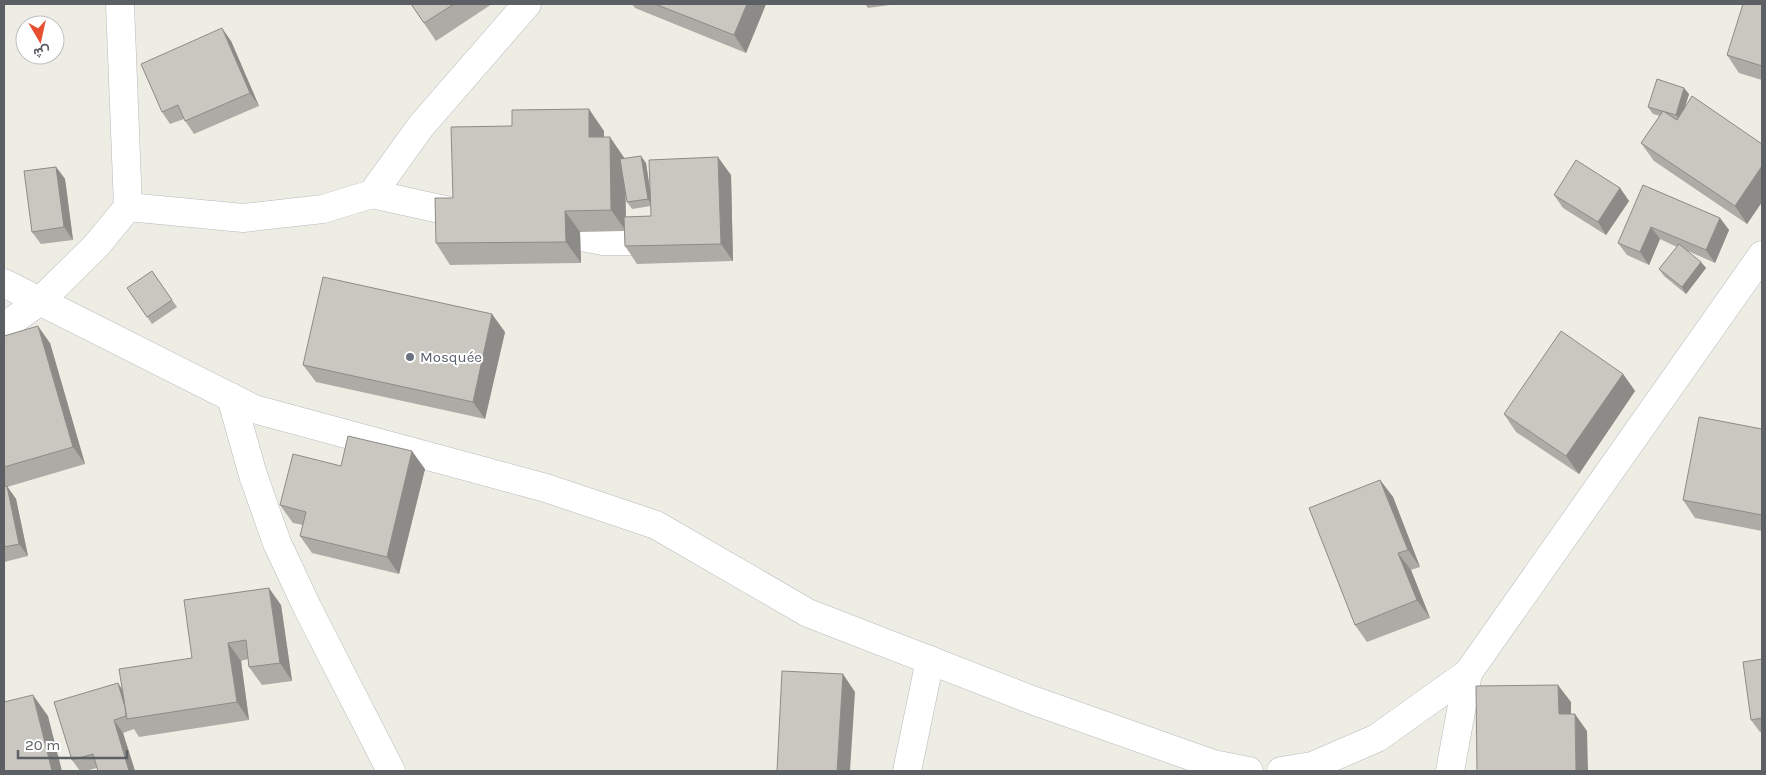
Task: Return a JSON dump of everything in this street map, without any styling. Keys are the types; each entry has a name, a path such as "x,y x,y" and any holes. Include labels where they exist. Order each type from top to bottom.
{"street":[{"path":"4,327 40,301 96,246 128,207 120,4"},
{"path":"372,194 421,126 527,4"},
{"path":"128,207 244,218 324,209 372,194 603,241 686,241"},
{"path":"1281,771 1312,766 1377,738 1468,673 1762,255"},
{"path":"4,283 254,409 546,488 656,525 808,613 1032,700 1213,764 1249,771"},
{"path":"230,397 253,475 276,543 390,771"},
{"path":"907,771 930,660"},
{"path":"1450,771 1468,673"}],"building":[{"path":"411,4 454,4 424,23"},
{"path":"655,4 747,4 734,35"},
{"path":"1743,4 1762,4 1762,66 1727,55"},
{"path":"222,28 250,93 185,121 178,105 162,112 141,64"},
{"path":"1657,79 1684,88 1676,115 1648,107"},
{"path":"1692,96 1762,144 1762,166 1735,206 1641,143 1663,111 1677,120"},
{"path":"589,109 589,137 610,137 611,210 565,211 566,242 436,243 435,198 453,198 451,127 512,126 512,110"},
{"path":"641,156 648,199 627,202 620,159"},
{"path":"718,157 721,244 625,246 624,217 651,216 649,160"},
{"path":"1576,160 1620,188 1598,222 1554,195"},
{"path":"56,167 64,227 32,232 24,171"},
{"path":"1643,185 1720,218 1706,250 1651,227 1640,252 1618,243"},
{"path":"1679,244 1701,262 1682,287 1659,269"},
{"path":"152,271 172,300 147,317 127,288"},
{"name":"Mosquée","path":"323,277 492,314 473,402 303,365"},
{"path":"38,326 73,447 4,467 4,336"},
{"path":"1561,331 1623,374 1566,456 1504,414"},
{"path":"1699,417 1762,429 1762,515 1683,500"},
{"path":"348,436 412,451 387,557 300,536 306,512 280,505 293,454 341,466"},
{"path":"1380,480 1408,550 1398,553 1417,600 1355,625 1309,508"},
{"path":"7,486 19,544 4,547 4,487"},
{"path":"269,588 280,663 249,667 246,640 228,643 237,702 127,719 119,669 192,658 184,600"},
{"path":"1762,659 1762,718 1751,720 1743,662"},
{"path":"782,671 843,674 837,771 777,771"},
{"path":"118,683 126,716 114,720 129,771 98,771 93,754 72,760 54,702"},
{"path":"1558,685 1559,714 1575,714 1576,771 1477,771 1476,686"},
{"path":"33,695 52,771 4,771 4,702"}],"place":[{"name":"Mosquée","path":"410,357"}]}
